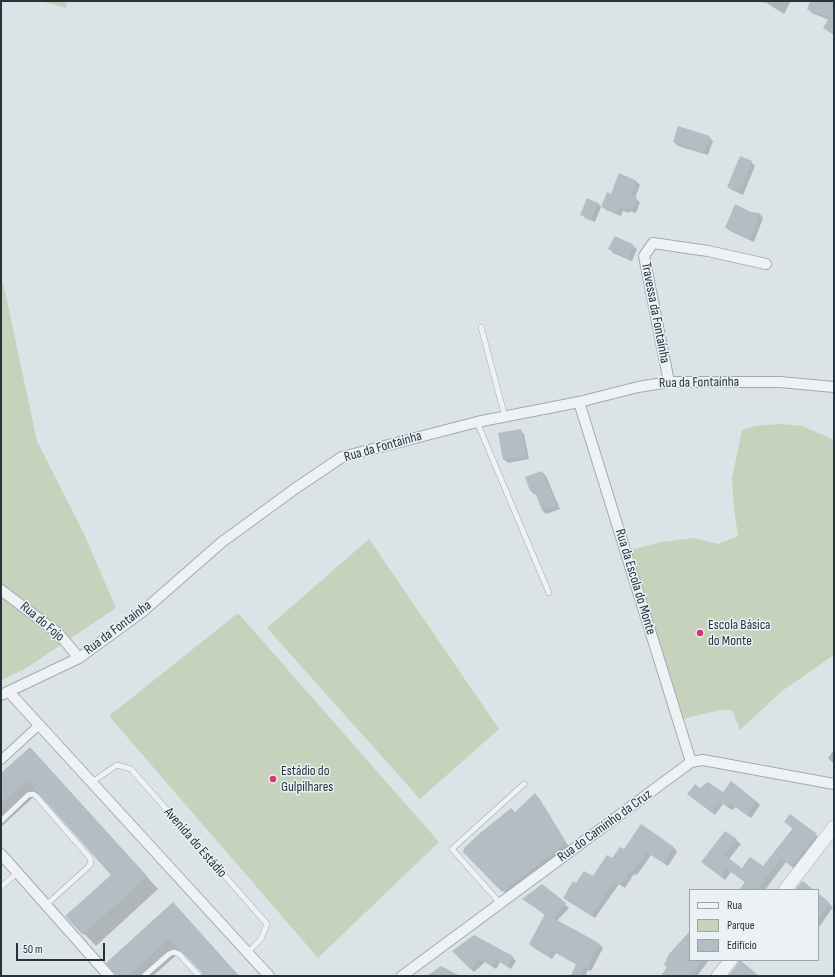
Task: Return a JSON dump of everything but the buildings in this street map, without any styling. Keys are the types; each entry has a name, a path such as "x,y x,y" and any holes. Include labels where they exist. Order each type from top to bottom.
{"street":[{"name":"Travessa da Fontaínha","path":"669,382 644,256 653,243 708,251 766,264"},
{"name":"Rua da Fontaínha","path":"5,693 79,658 142,612 222,542 296,488 342,457 477,422 579,402 638,387 669,382 780,382 834,387"},
{"name":"Rua da Escola do Monte","path":"579,402 691,762"},
{"name":"Rua do Fojo","path":"1,590 59,634 79,658"},
{"path":"5,693 39,724 270,976"},
{"path":"1,760 39,724"},
{"path":"691,762 703,760 834,784"},
{"name":"Rua do Caminho da Cruz","path":"402,976 691,762"},
{"path":"786,889 834,827"},
{"path":"1,854 109,976"},
{"path":"718,976 730,961"}],"lane":[{"path":"481,327 505,417"},
{"path":"477,422 549,593"},
{"name":"Avenida do Estádio","path":"92,782 117,765 131,769 267,924 261,939 248,952"},
{"path":"500,903 452,849 524,784"},
{"path":"1,821 28,795 33,794 90,858 91,863 88,867 46,905"},
{"path":"1,887 17,873"},
{"path":"144,976 169,954 174,952 179,954 199,976"}],"green space":[{"path":"40,1 67,1 66,8"},
{"path":"1,277 37,441 84,534 116,608 25,669 1,680"},
{"path":"780,424 802,426 834,440 834,655 782,691 740,730 732,710 720,710 683,719 630,550 662,542 694,538 718,544 738,536 734,509 732,478 742,430 755,426"},
{"name":"Estádio do Gulpilhares","path":"369,539 499,729 420,799 267,628"},
{"name":"Estádio do Gulpilhares","path":"238,613 439,842 318,958 109,716"}],"place":[{"name":"Escola Básica do Monte","path":"700,633"},
{"name":"Estádio do Gulpilhares","path":"273,779"}]}
